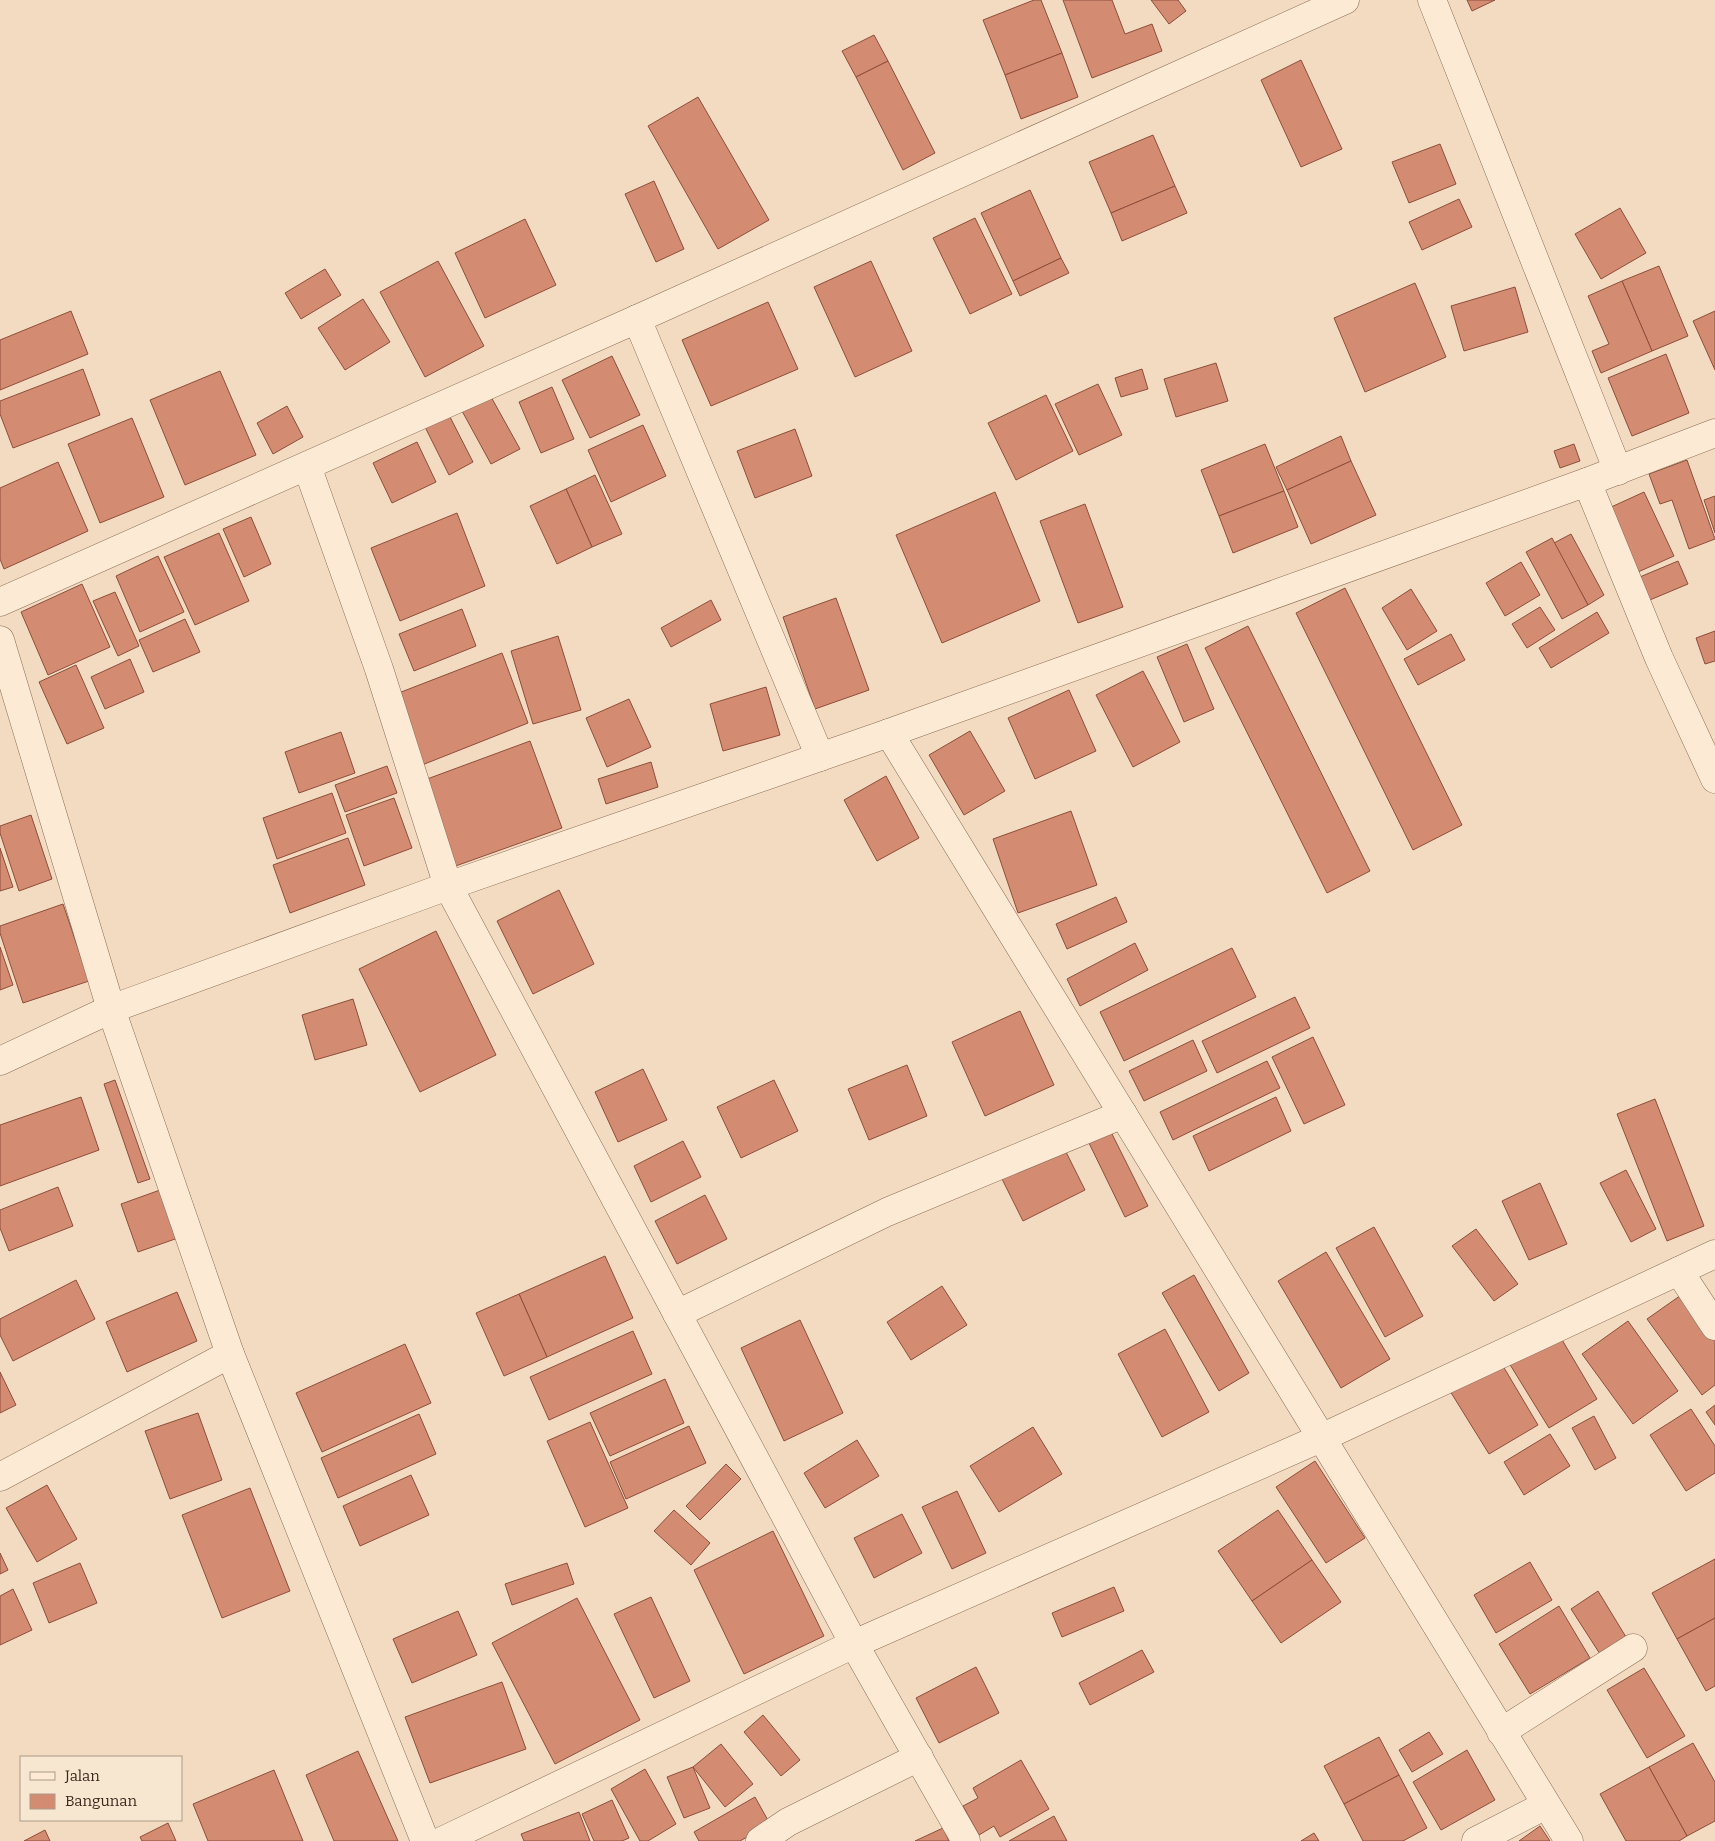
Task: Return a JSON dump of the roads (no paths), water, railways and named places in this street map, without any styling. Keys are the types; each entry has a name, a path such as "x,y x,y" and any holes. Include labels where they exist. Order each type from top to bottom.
{"street":[{"path":"0,602 637,319 1345,0"},
{"path":"1432,0 1618,470"},
{"path":"637,319 820,757"},
{"path":"0,1061 110,1009 448,886 889,733 1587,482 1715,433"},
{"path":"308,466 379,669 448,886 854,1644 966,1841"},
{"path":"1587,482 1659,658 1715,779"},
{"path":"0,640 110,1009 230,1354 425,1841"},
{"path":"889,733 1569,1841"},
{"path":"677,1314 887,1212 1123,1114"},
{"path":"442,1841 854,1644 1321,1438 1715,1254"},
{"path":"1679,1271 1715,1326"},
{"path":"0,1477 230,1354"},
{"path":"1501,1732 1633,1648"},
{"path":"760,1841 788,1822 919,1757"},
{"path":"1476,1841 1546,1805"}]}
